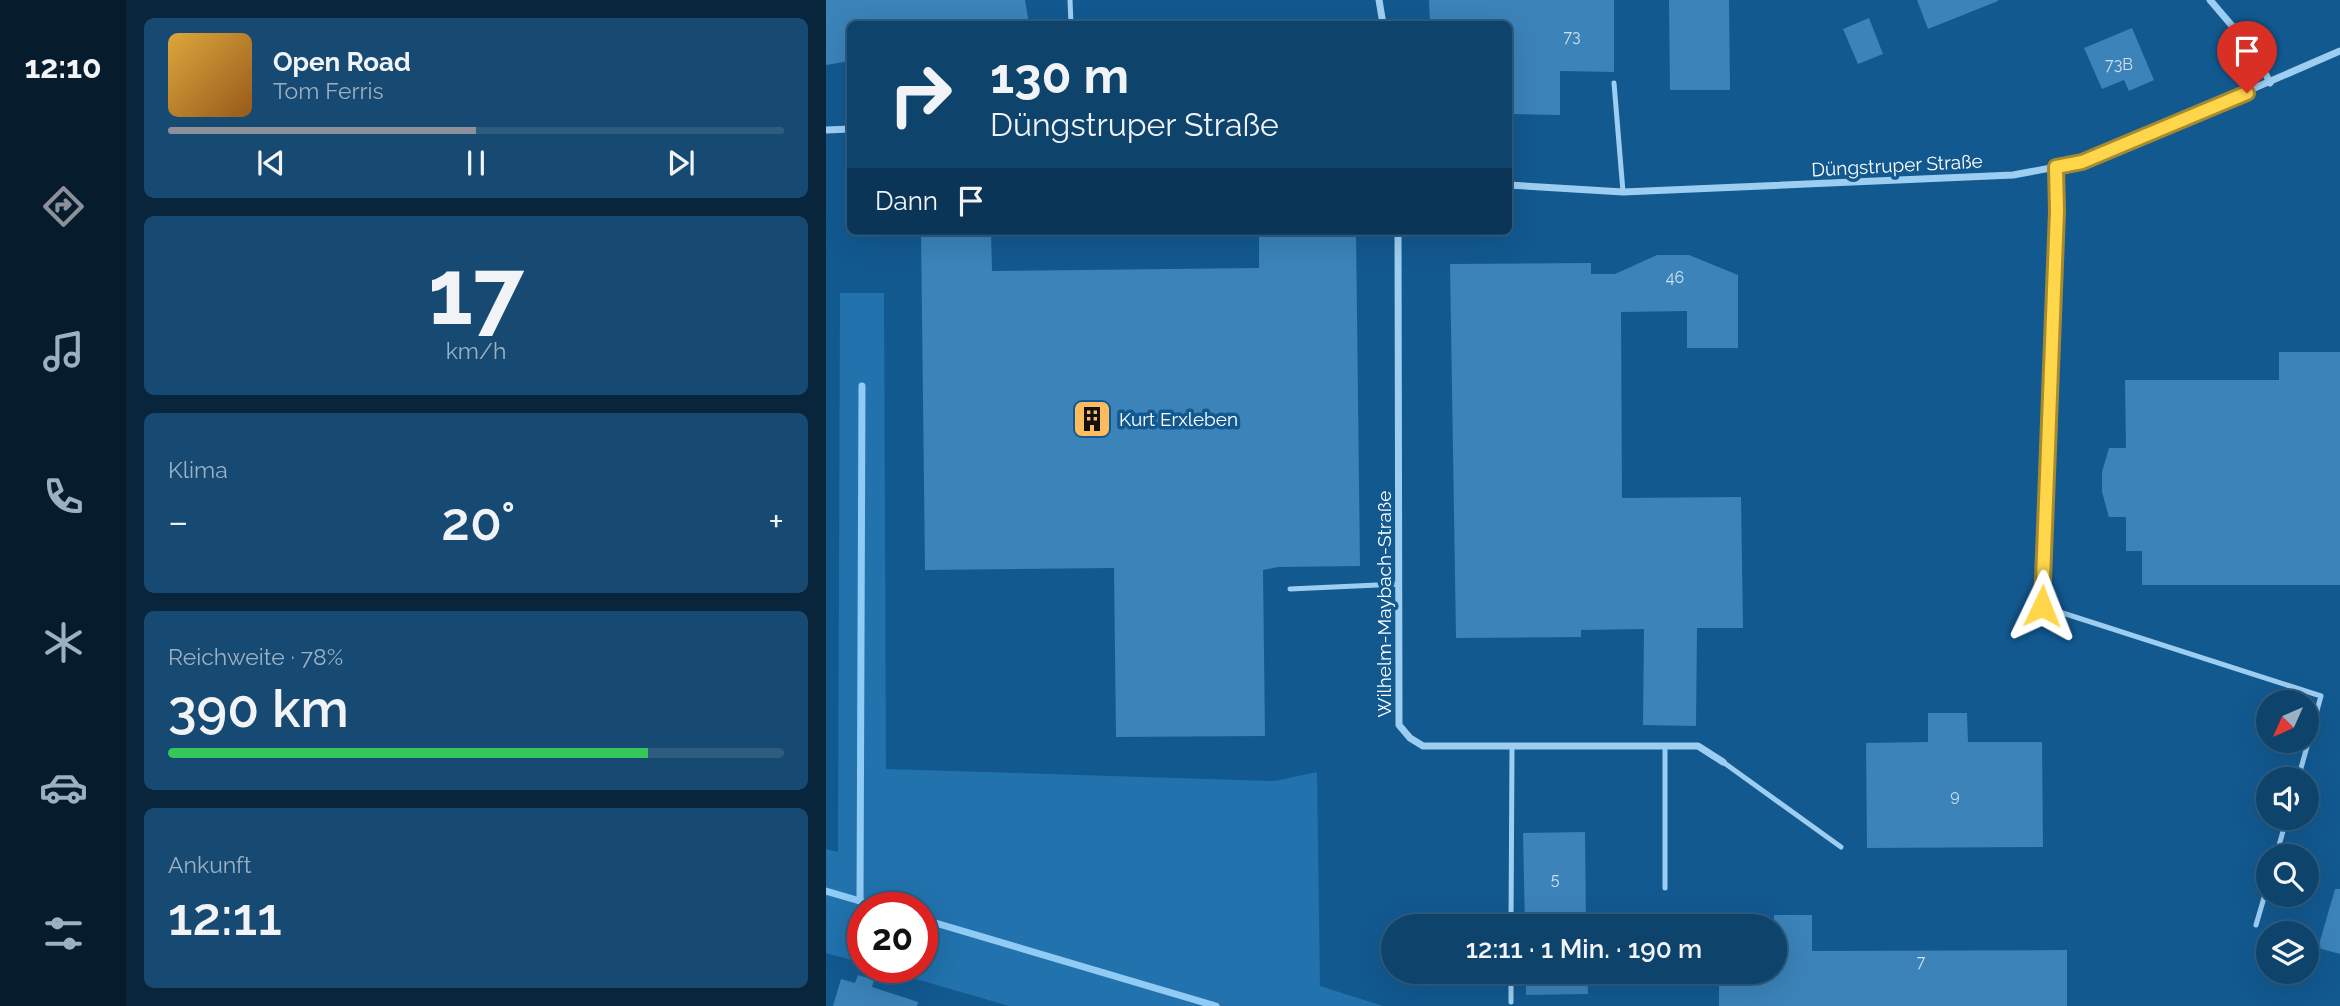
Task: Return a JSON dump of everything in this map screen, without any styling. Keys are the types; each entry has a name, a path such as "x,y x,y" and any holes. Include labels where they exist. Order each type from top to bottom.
{"street":[{"path":"1379,0 1382,21"},
{"path":"2210,0 2256,54 2270,83"},
{"name":"Düngstruper Straße","path":"1512,185 1623,192 2013,175 2082,162 2340,51"},
{"path":"826,130 847,129"},
{"name":"Wilhelm-Maybach-Straße","path":"1398,235 1399,725 1409,738 1423,747 1698,746 1723,762"}],"lane":[{"path":"1070,0 1071,21"},
{"path":"1614,83 1623,192"},
{"path":"2056,167 2057,211 2042,606 2321,696 2301,767"},
{"path":"1290,589 1399,584"},
{"path":"1665,746 1665,888"},
{"path":"1511,914 1512,748"},
{"path":"1723,762 1840,847"},
{"path":"1511,984 1511,1002"}],"shaded area":[{"path":"840,293 884,293 886,769 1275,781 1317,772 1320,986 1383,1006 1009,1006 930,983 938,983 938,892 847,892 847,959 826,953 826,849 838,852"}],"building":[{"path":"826,0 1025,0 1028,21 847,21 847,62 826,65"},
{"path":"1429,0 1614,0 1614,72 1560,71 1560,115 1512,114 1512,21 1430,21"},
{"path":"1669,0 1729,0 1730,90 1670,90"},
{"path":"1917,0 1998,0 1998,1 1928,29"},
{"path":"1869,18 1883,54 1858,64 1843,29"},
{"path":"2132,28 2154,80 2129,91 2124,80 2102,89 2084,48"},
{"name":"Kurt Erxleben","path":"921,235 991,235 992,271 1259,268 1259,235 1356,235 1360,566 1278,567 1263,570 1265,736 1116,737 1114,568 925,570"},
{"path":"1657,255 1689,255 1738,275 1738,348 1687,348 1687,311 1621,312 1622,498 1741,497 1743,628 1697,628 1696,726 1643,725 1644,629 1581,630 1581,637 1456,638 1450,264 1591,263 1591,274 1615,274"},
{"path":"2279,352 2340,352 2340,585 2142,585 2142,551 2126,551 2126,517 2109,517 2102,492 2102,472 2109,448 2126,448 2125,380 2279,380"},
{"path":"1928,713 1967,713 1968,742 2042,742 2043,847 1867,848 1866,743 1928,742"},
{"path":"1585,832 1586,914 1525,914 1523,833"},
{"path":"2335,889 2340,889 2340,954 2319,948"},
{"path":"1787,915 1812,915 1812,951 2067,950 2067,1006 1719,1006 1719,984 1787,984"},
{"path":"841,979 847,983 873,983 872,987 918,1002 917,1006 833,1006"},
{"path":"1526,984 1588,984 1588,994 1526,995"}],"waterway":[{"path":"860,892 862,386"},
{"path":"826,891 847,897"},
{"path":"938,924 1216,1006"}],"place":[{"name":"Kurt Erxleben","path":"1092,419"}],"route":[{"path":"2042,606 2057,211 2056,167 2082,162 2247,93"}]}
